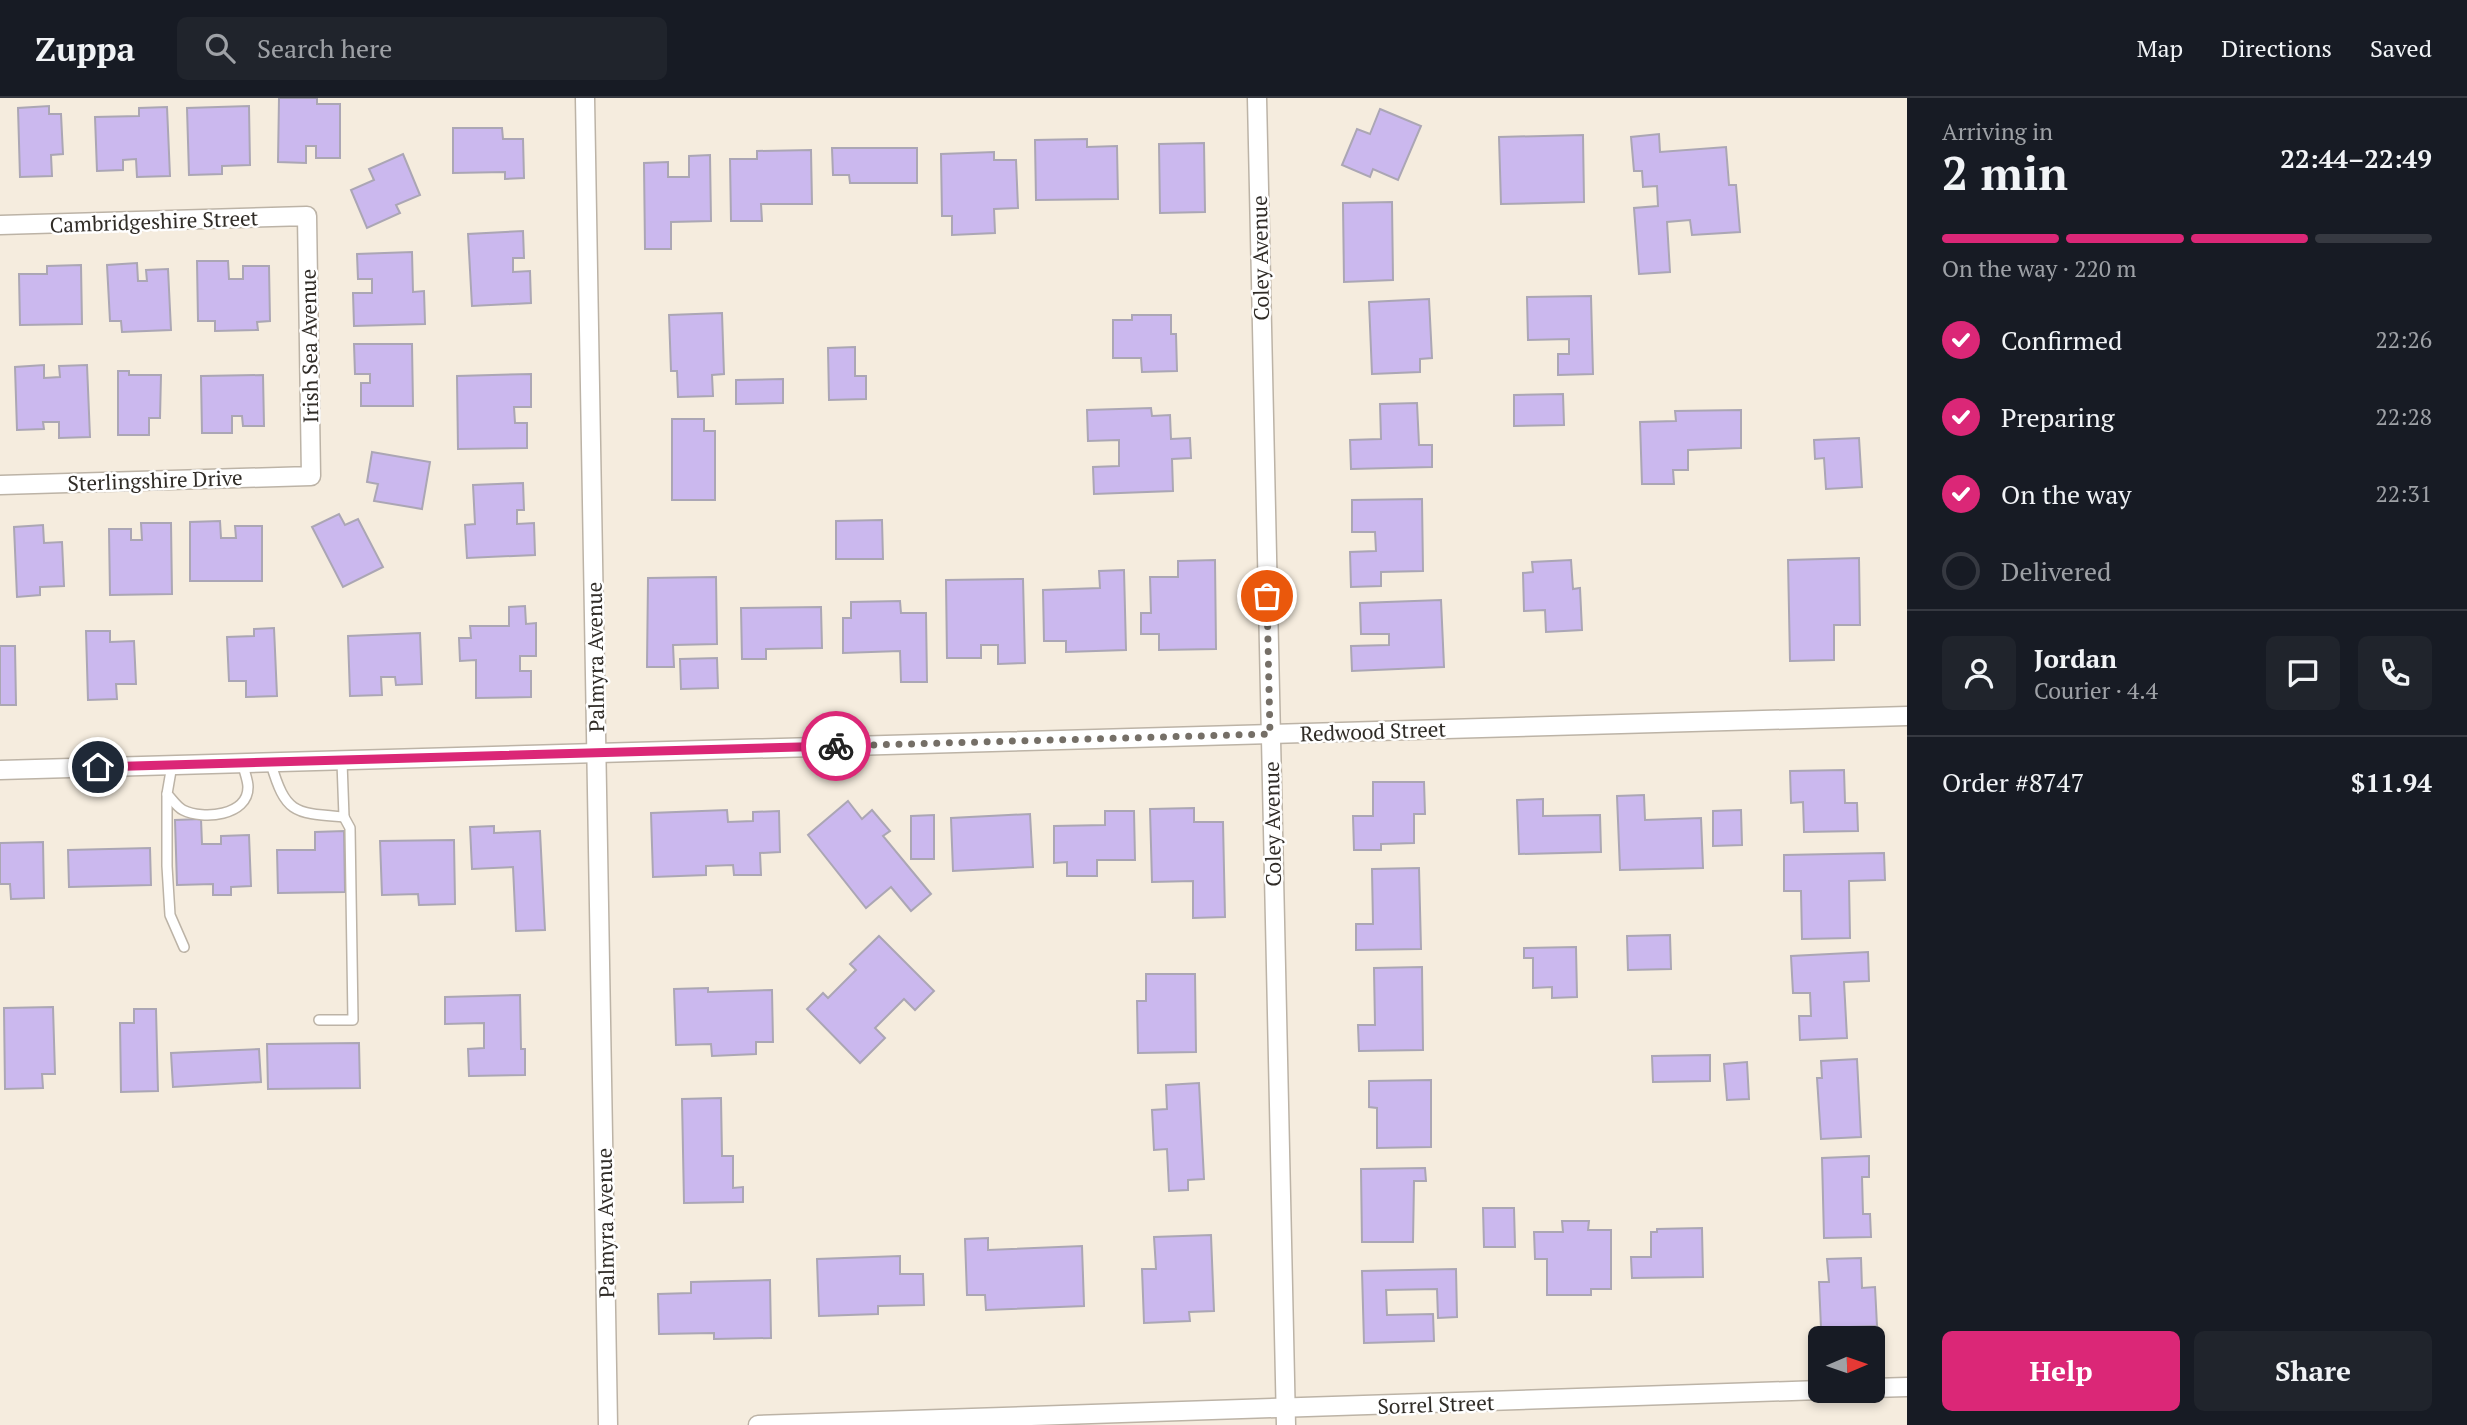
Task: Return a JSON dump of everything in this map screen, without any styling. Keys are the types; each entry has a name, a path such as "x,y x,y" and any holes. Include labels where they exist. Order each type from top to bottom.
{"street":[{"name":"Palmyra Avenue","path":"585,98 608,1425"},
{"name":"Coley Avenue","path":"1257,98 1286,1417"},
{"name":"Cambridgeshire Street","path":"0,225 307,216"},
{"name":"Irish Sea Avenue","path":"307,216 310,475"},
{"name":"Sterlingshire Drive","path":"0,485 310,475"},
{"name":"Redwood Street","path":"0,770 1907,716"},
{"path":"1885,1388 1907,1387"},
{"name":"Sorrel Street","path":"758,1425 1286,1417 1808,1391"}],"lane":[{"path":"319,1020 353,1020 350,828 344,817 342,762"},
{"path":"271,764 279,792 288,804 307,814 344,817"},
{"path":"172,765 167,794 170,915 184,947"},
{"path":"167,794 181,809 195,813 216,815 231,812 242,801 248,789 243,765"}],"building":[{"path":"279,98 317,98 317,104 340,104 340,158 316,158 316,146 306,146 306,163 278,162"},
{"path":"49,106 49,114 61,114 63,154 51,155 52,176 20,177 18,108"},
{"path":"249,106 250,165 222,166 222,174 189,175 187,108"},
{"path":"167,107 170,176 137,177 136,159 123,160 123,170 97,171 95,117 139,116 139,108"},
{"path":"1380,109 1421,126 1398,180 1373,169 1370,177 1342,165 1357,129 1370,134"},
{"path":"453,128 502,128 503,139 523,139 524,178 505,179 505,172 453,173"},
{"path":"1659,134 1660,152 1726,147 1729,185 1736,185 1740,232 1692,235 1690,220 1667,222 1670,272 1639,274 1634,208 1658,206 1657,186 1643,187 1642,171 1634,171 1631,137"},
{"path":"1583,135 1584,202 1501,204 1499,137"},
{"path":"1087,139 1087,147 1117,146 1118,199 1036,200 1035,140"},
{"path":"1204,143 1205,212 1160,213 1159,144"},
{"path":"832,148 917,148 917,183 850,183 849,175 833,175"},
{"path":"811,150 812,204 761,204 762,221 731,221 730,159 757,159 757,151"},
{"path":"994,152 994,160 1016,160 1018,208 994,209 995,233 952,235 952,216 942,216 941,154"},
{"path":"403,154 420,195 396,205 400,213 367,228 351,190 374,180 369,169"},
{"path":"710,155 711,221 671,222 671,249 645,249 644,163 668,162 668,177 689,177 689,156"},
{"path":"1392,202 1393,280 1344,282 1343,203"},
{"path":"523,231 524,258 513,258 513,272 530,271 531,303 472,306 468,234"},
{"path":"412,252 413,292 424,291 425,324 354,326 353,293 372,293 372,279 358,279 357,254"},
{"path":"197,261 228,261 229,279 243,279 243,266 269,266 270,321 257,322 258,330 215,331 215,321 198,321"},
{"path":"137,263 138,281 147,281 146,270 168,269 171,330 122,332 121,321 110,321 107,265"},
{"path":"81,265 82,324 20,325 19,274 47,274 47,266"},
{"path":"1591,296 1593,374 1558,375 1558,354 1569,354 1569,339 1528,340 1527,297"},
{"path":"1429,299 1432,358 1420,359 1420,372 1372,374 1369,302"},
{"path":"722,313 724,374 712,375 713,396 678,397 677,371 671,371 669,315"},
{"path":"1132,315 1171,315 1171,334 1176,334 1177,371 1142,372 1141,358 1113,358 1113,320 1132,320"},
{"path":"354,344 412,344 413,406 361,406 361,383 370,383 370,374 355,374"},
{"path":"855,347 855,376 866,376 866,399 829,400 828,348"},
{"path":"44,365 44,378 60,377 59,366 87,365 90,437 59,438 59,422 43,422 44,429 17,430 15,367"},
{"path":"118,371 129,371 129,375 161,375 160,418 149,418 149,435 118,435"},
{"path":"531,374 531,407 514,407 515,423 527,423 527,448 458,449 457,376"},
{"path":"263,375 264,426 243,426 242,416 232,416 232,433 202,433 201,376"},
{"path":"783,379 783,403 736,404 736,380"},
{"path":"1563,394 1564,425 1514,426 1514,395"},
{"path":"1417,403 1419,445 1432,445 1432,467 1351,469 1350,440 1381,439 1380,404"},
{"path":"1151,408 1152,416 1170,415 1171,439 1190,438 1191,458 1172,459 1173,491 1094,494 1093,467 1119,466 1119,440 1088,441 1087,410"},
{"path":"1741,410 1741,448 1688,450 1688,470 1673,470 1674,484 1642,484 1640,422 1676,421 1675,411"},
{"path":"672,419 704,419 704,431 715,431 715,500 672,500"},
{"path":"1859,438 1862,487 1826,489 1824,458 1815,459 1814,440"},
{"path":"372,452 430,462 422,509 374,501 378,484 367,482"},
{"path":"523,483 524,510 517,510 517,524 534,523 535,555 467,558 465,525 475,524 473,485"},
{"path":"1422,499 1423,571 1381,572 1381,586 1351,587 1350,552 1376,551 1375,532 1352,532 1352,500"},
{"path":"339,514 345,525 358,519 383,567 343,587 312,527"},
{"path":"882,520 883,559 836,559 836,521"},
{"path":"220,521 221,538 236,538 235,526 262,526 262,581 190,581 190,522"},
{"path":"141,523 171,523 172,594 110,595 109,529 131,529 131,540 142,540"},
{"path":"43,525 44,543 62,542 64,586 40,587 40,595 17,597 14,527"},
{"path":"1859,558 1860,625 1834,625 1834,660 1790,661 1788,560"},
{"path":"1215,560 1216,649 1159,650 1159,634 1141,634 1141,613 1151,613 1150,577 1178,577 1178,561"},
{"path":"1571,560 1573,589 1580,588 1582,630 1546,632 1545,610 1524,611 1523,573 1533,572 1532,562"},
{"path":"1124,570 1126,650 1066,652 1066,641 1044,641 1043,590 1100,588 1099,571"},
{"path":"716,577 717,644 673,645 674,667 647,667 648,578"},
{"path":"1023,579 1025,663 998,664 998,645 981,645 981,658 947,658 946,580"},
{"path":"1441,600 1444,667 1352,671 1351,646 1389,645 1389,634 1361,634 1360,603"},
{"path":"900,601 901,613 926,613 927,682 901,682 900,651 843,653 843,618 851,618 851,602"},
{"path":"525,606 526,624 536,623 536,656 520,656 520,671 531,671 531,697 476,698 476,660 460,661 459,638 471,638 470,626 509,626 509,607"},
{"path":"821,607 822,648 766,649 766,659 742,659 741,608"},
{"path":"274,628 277,696 246,697 246,681 229,681 227,637 254,636 254,629"},
{"path":"86,631 110,631 110,642 134,641 136,684 116,684 117,699 88,700"},
{"path":"420,633 422,684 396,685 395,677 381,677 382,695 350,696 348,636"},
{"path":"0,646 15,646 16,705 0,705"},
{"path":"717,658 718,688 681,689 680,659"},
{"path":"1844,770 1845,803 1857,803 1858,831 1804,832 1803,802 1791,803 1790,771"},
{"path":"1373,782 1424,782 1425,814 1414,814 1414,843 1381,844 1381,850 1354,850 1353,816 1373,816"},
{"path":"1644,795 1645,820 1701,818 1703,868 1620,870 1617,796"},
{"path":"1543,799 1543,816 1600,815 1601,852 1519,854 1517,800"},
{"path":"848,801 862,819 872,810 890,831 883,836 931,894 911,911 891,887 866,908 808,835"},
{"path":"1194,808 1194,822 1223,822 1225,917 1193,918 1193,881 1152,882 1150,809"},
{"path":"727,810 728,822 753,821 753,812 779,811 780,852 760,853 761,875 734,875 733,865 706,866 706,875 653,877 651,813"},
{"path":"1741,810 1742,845 1713,846 1713,811"},
{"path":"1105,811 1134,811 1135,860 1097,860 1097,876 1067,876 1067,862 1054,863 1054,826 1105,825"},
{"path":"1030,814 1033,867 953,871 951,818"},
{"path":"934,815 934,859 911,859 911,816"},
{"path":"201,819 202,844 221,844 221,836 249,835 251,886 231,887 231,895 213,895 213,884 177,885 175,820"},
{"path":"494,826 494,833 540,831 545,930 516,931 513,867 472,869 470,827"},
{"path":"344,831 345,892 278,893 277,850 315,850 315,832"},
{"path":"454,840 455,904 419,905 418,894 382,895 380,841"},
{"path":"43,842 44,898 11,899 10,884 0,884 0,843"},
{"path":"150,848 151,885 69,887 68,850"},
{"path":"1884,853 1885,880 1849,881 1850,938 1802,939 1801,891 1784,891 1784,855"},
{"path":"1419,868 1421,949 1356,950 1356,924 1373,924 1372,869"},
{"path":"1670,935 1671,969 1628,970 1627,936"},
{"path":"879,936 934,991 915,1010 904,999 875,1028 885,1038 860,1063 807,1009 823,993 828,998 856,970 850,964"},
{"path":"1576,947 1577,997 1552,998 1552,987 1533,988 1533,958 1524,958 1524,948"},
{"path":"1868,952 1869,981 1844,982 1847,1038 1800,1040 1799,1016 1811,1016 1810,993 1793,993 1791,956"},
{"path":"1422,967 1423,1050 1359,1051 1358,1025 1375,1025 1374,968"},
{"path":"1146,974 1195,974 1196,1052 1138,1053 1137,1001 1146,1001"},
{"path":"708,988 708,992 772,990 773,1042 756,1042 756,1054 712,1056 711,1044 676,1045 674,989"},
{"path":"520,995 521,1049 525,1049 525,1075 469,1076 468,1049 484,1048 484,1023 445,1024 445,997"},
{"path":"53,1007 55,1074 42,1074 43,1088 5,1089 4,1008"},
{"path":"134,1009 156,1009 158,1091 121,1092 120,1023 134,1023"},
{"path":"359,1043 360,1088 268,1089 267,1044"},
{"path":"259,1049 261,1082 173,1087 171,1053"},
{"path":"1710,1055 1710,1081 1653,1082 1652,1056"},
{"path":"1857,1059 1861,1137 1821,1139 1817,1078 1822,1078 1821,1061"},
{"path":"1747,1062 1749,1099 1727,1100 1724,1064"},
{"path":"1431,1080 1431,1147 1377,1148 1377,1108 1369,1107 1369,1081"},
{"path":"1199,1083 1204,1179 1188,1180 1188,1190 1169,1191 1167,1149 1154,1150 1152,1110 1167,1109 1166,1085"},
{"path":"721,1098 722,1156 733,1156 733,1188 743,1187 743,1202 684,1203 682,1099"},
{"path":"1869,1156 1869,1177 1862,1177 1863,1214 1870,1214 1871,1237 1824,1238 1822,1158"},
{"path":"1425,1168 1426,1181 1414,1181 1413,1242 1362,1242 1361,1169"},
{"path":"1483,1208 1514,1208 1515,1247 1484,1247"},
{"path":"1562,1221 1589,1221 1588,1230 1611,1230 1611,1289 1591,1289 1591,1295 1547,1295 1547,1259 1535,1259 1534,1232 1563,1232"},
{"path":"1702,1228 1703,1277 1632,1278 1631,1257 1651,1257 1651,1232 1657,1232 1657,1229"},
{"path":"1211,1235 1214,1311 1189,1312 1190,1321 1144,1323 1142,1269 1156,1269 1154,1237"},
{"path":"988,1238 988,1250 1082,1246 1084,1306 986,1310 985,1295 967,1295 965,1239"},
{"path":"900,1256 900,1274 923,1274 924,1305 878,1306 878,1314 819,1316 817,1259"},
{"path":"1861,1258 1862,1288 1875,1287 1877,1326 1821,1326 1819,1282 1829,1282 1827,1259"},
{"path":"1456,1269 1457,1317 1438,1318 1437,1289 1386,1290 1387,1315 1433,1314 1434,1341 1364,1343 1362,1271"},
{"path":"770,1280 771,1338 714,1339 714,1333 659,1334 658,1294 691,1293 691,1282"}],"way so far":[{"path":"836,746 1270,734 1267,596"}],"route":[{"path":"98,767 836,746"}]}
